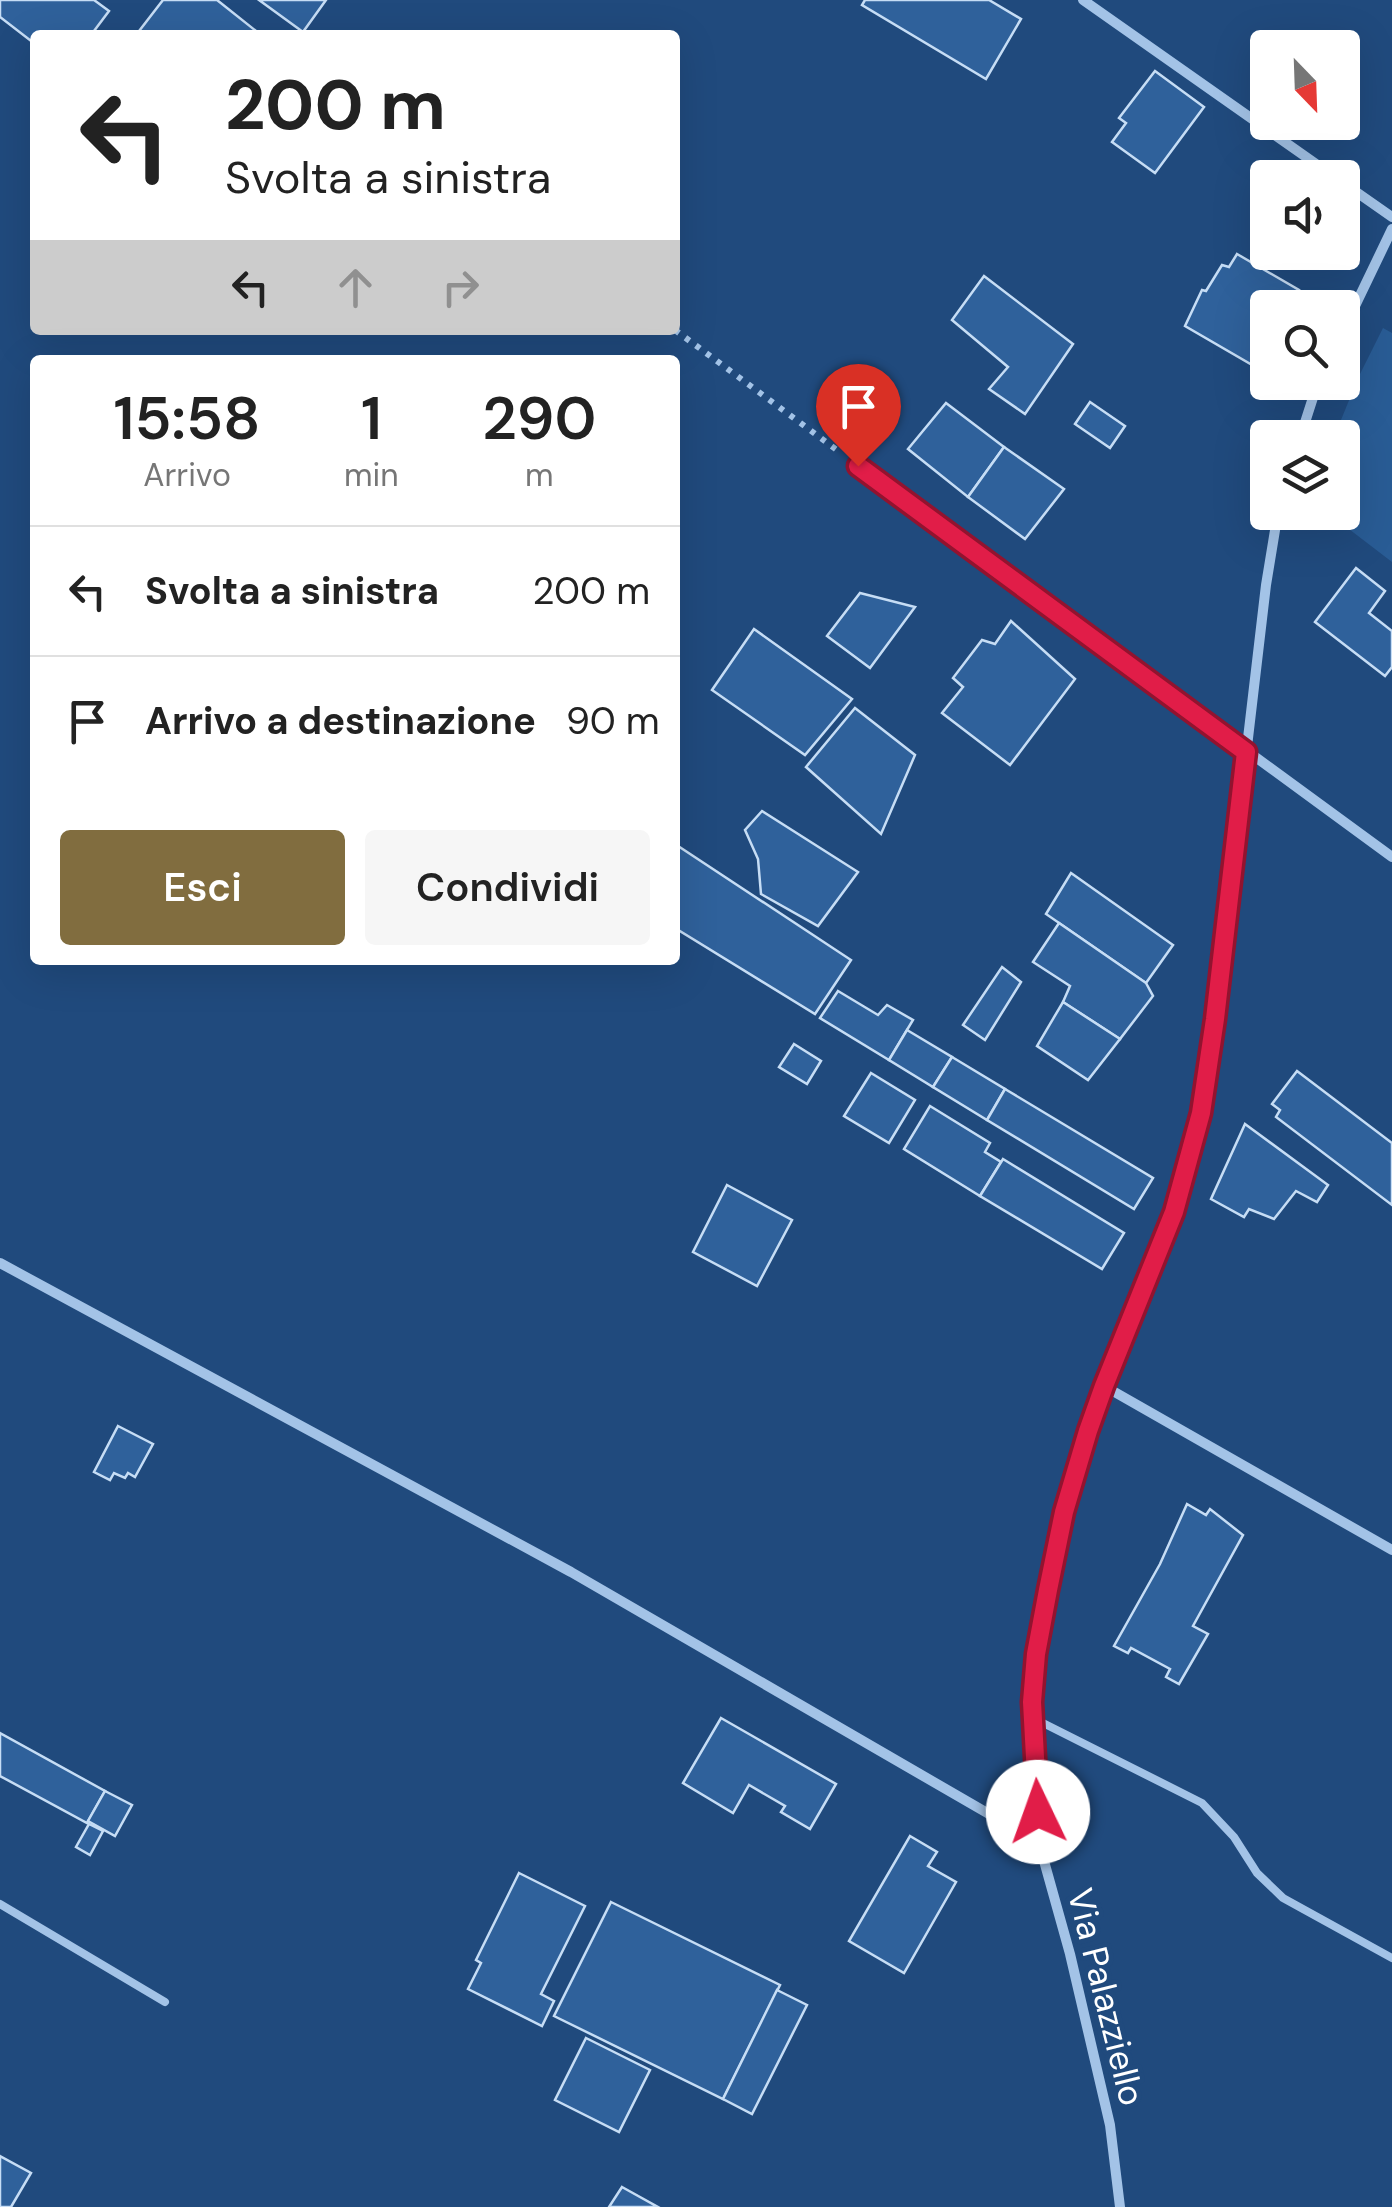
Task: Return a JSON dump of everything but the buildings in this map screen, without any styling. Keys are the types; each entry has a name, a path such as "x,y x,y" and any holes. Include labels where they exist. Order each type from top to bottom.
{"street":[{"path":"1083,0 1311,160"},
{"path":"1360,194 1392,216"},
{"path":"1360,296 1392,229"},
{"path":"858,466 1392,856"},
{"name":"Via Palazziello","path":"1120,2207 1110,2126 1070,1954 1039,1843 1033,1718 1036,1654 1060,1531 1104,1386 1174,1212 1201,1113 1275,530"},
{"path":"0,1263 571,1572 1039,1843"},
{"path":"1104,1386 1392,1550"}],"lane":[{"path":"1033,1718 1202,1803 1234,1838 1257,1873 1283,1898 1392,1958"},
{"path":"0,1904 165,2002"}],"path":[{"path":"680,334 858,466"}],"shaded area":[{"path":"1383,328 1392,333 1392,562 1350,530 1360,530 1360,420 1341,420 1349,400 1360,400 1360,374"}],"route":[{"path":"858,466 1246,752 1201,1113 1174,1212 1088,1431 1064,1512 1048,1590 1032,1702 1038,1812"}]}
